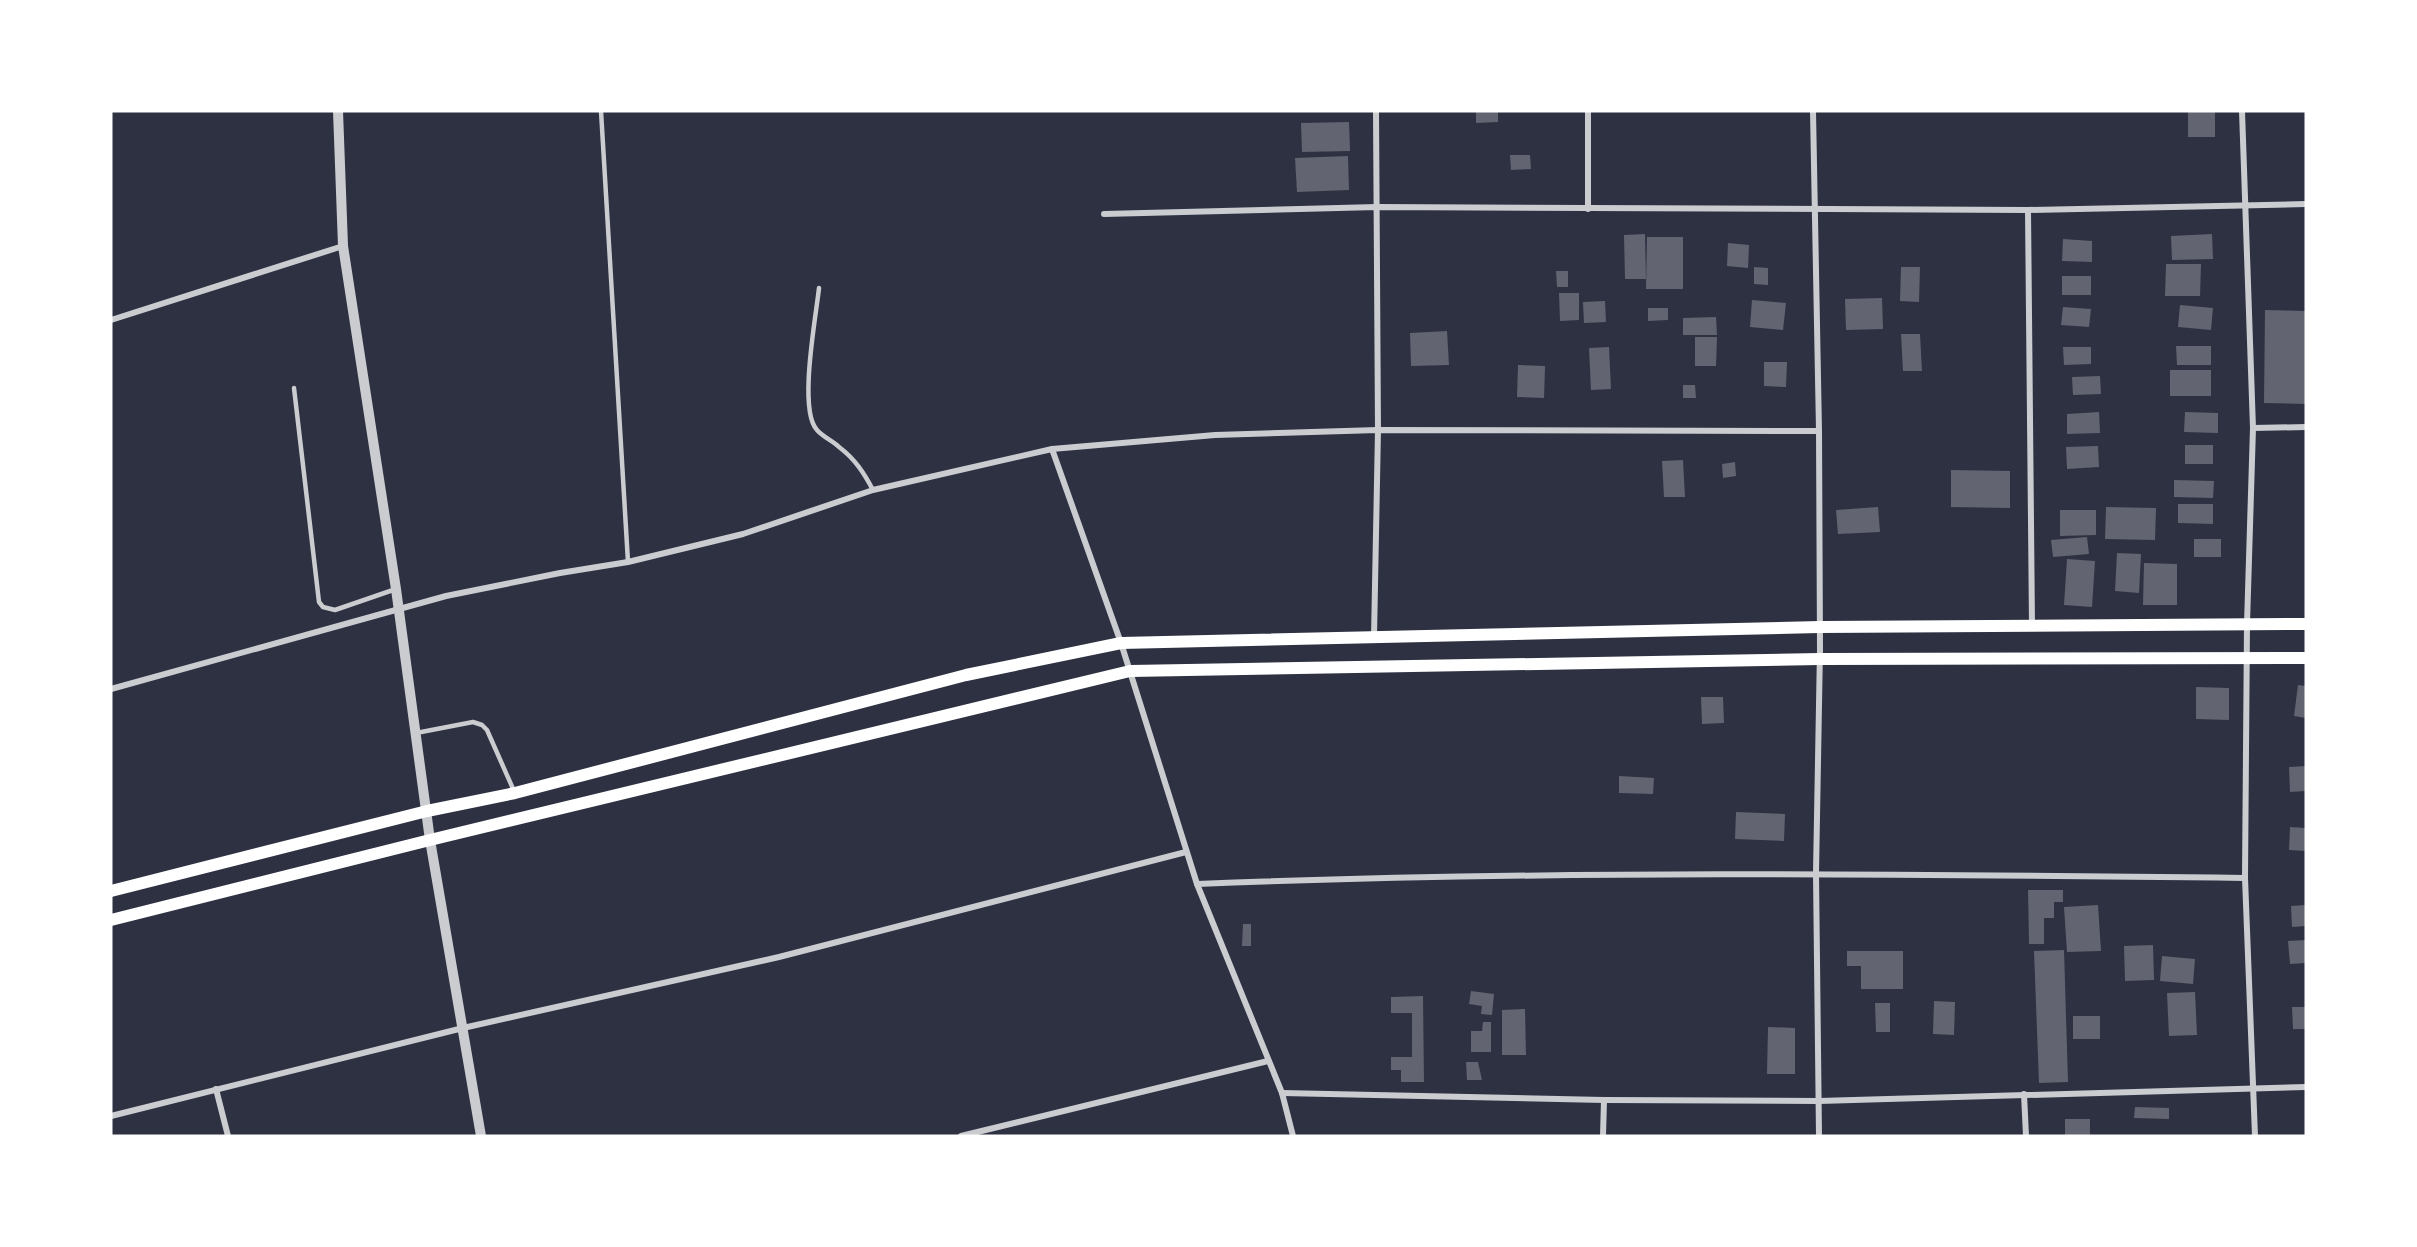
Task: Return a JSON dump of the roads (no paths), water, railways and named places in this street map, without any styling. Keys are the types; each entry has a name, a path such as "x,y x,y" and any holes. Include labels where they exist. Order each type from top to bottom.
{"main road":[{"path":"111,891 427,811 515,793 966,675 1121,643 1820,627 2306,624"},
{"path":"111,920 430,840 1130,671 1820,659 2247,660 2306,658"}],"street":[{"path":"338,111 343,246 396,589 430,840 481,1136"},
{"path":"1374,637 1378,430 1376,111"},
{"path":"1588,111 1588,209"},
{"path":"1813,111 1819,431 1820,659 1816,873 1819,1136"},
{"path":"2242,111 2253,428 2247,624 2245,878 2255,1136"},
{"path":"1104,214 1377,207 2028,210 2306,204"},
{"path":"2028,210 2032,627"},
{"path":"111,320 343,246"},
{"path":"2253,428 2306,427"},
{"path":"111,689 446,596 627,562 763,529 873,490 1052,449 1215,435 1378,430 1819,431"},
{"path":"1052,449 1121,643 1197,884 1282,1093 1293,1136"},
{"path":"111,1116 463,1028 778,957 1186,852"},
{"path":"1197,884 1334,879 1816,873 2245,878"},
{"path":"961,1136 1268,1061"},
{"path":"1282,1093 1604,1100 1819,1101 2306,1087"},
{"path":"216,1089 228,1136"},
{"path":"2024,1094 2026,1136"},
{"path":"1603,1136 1604,1100"}],"lane":[{"path":"601,111 627,562"},
{"path":"819,288 808,389 809,413 816,429 861,466 873,490"},
{"path":"294,388 319,602 323,607 335,610 396,589"},
{"path":"416,733 473,722 483,725 515,793"}]}
